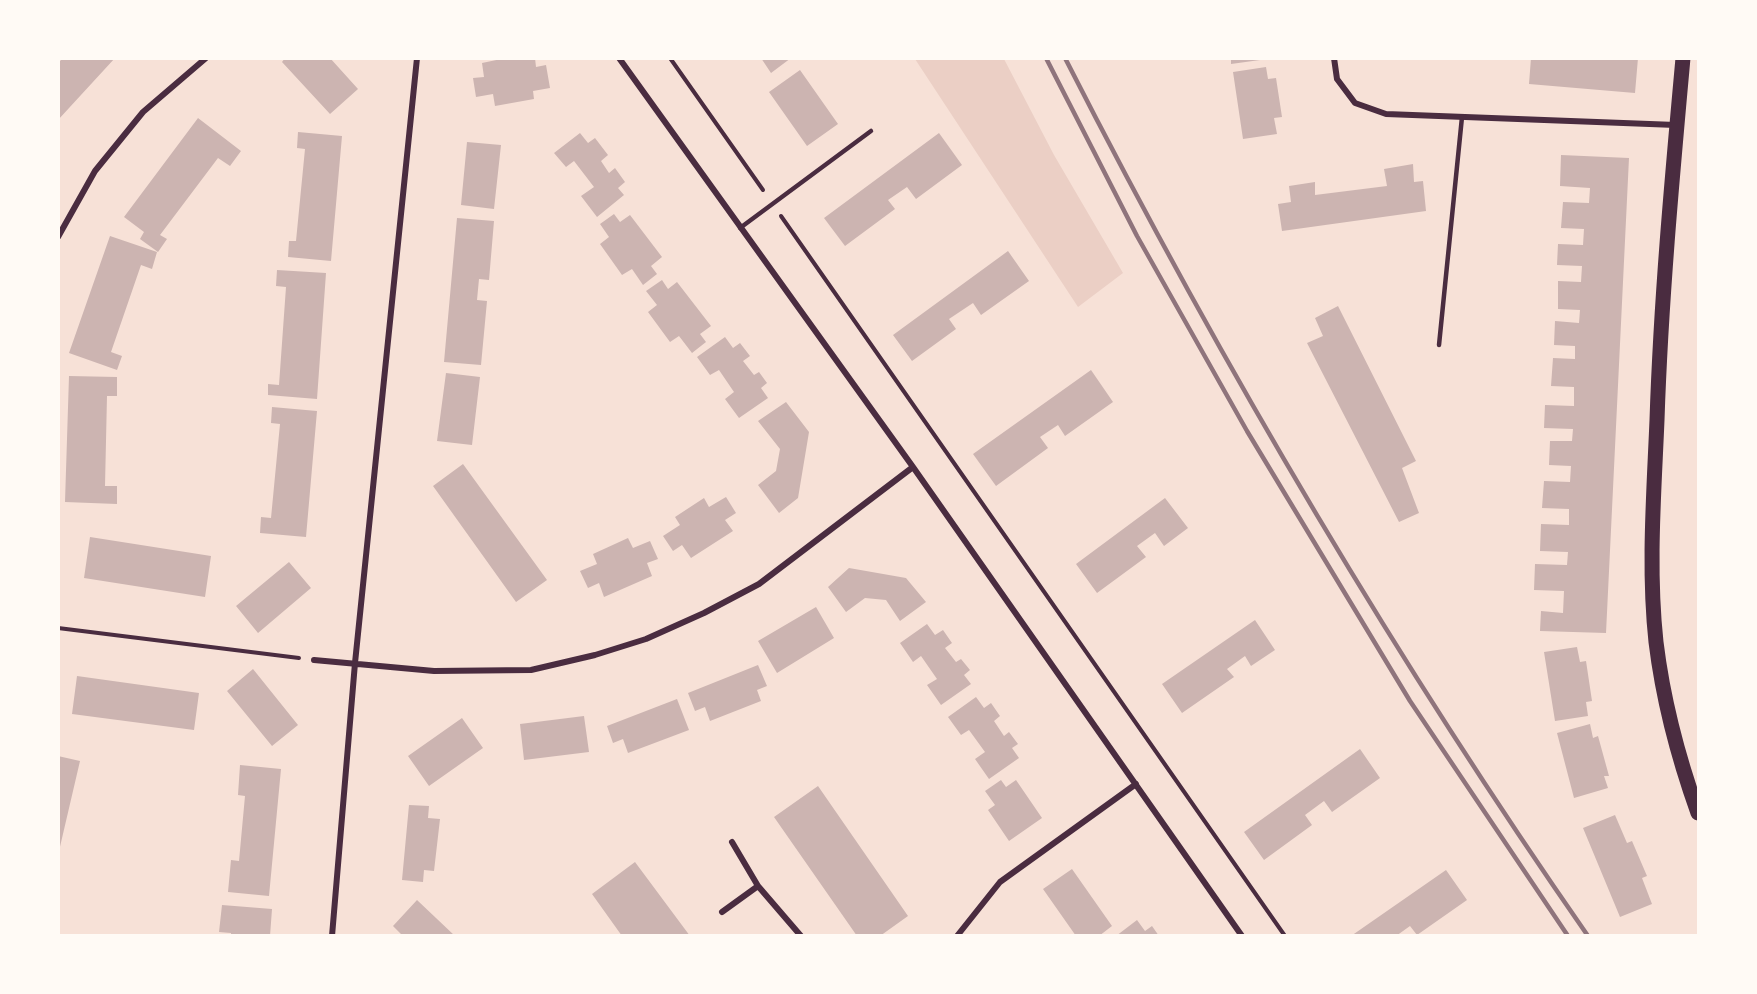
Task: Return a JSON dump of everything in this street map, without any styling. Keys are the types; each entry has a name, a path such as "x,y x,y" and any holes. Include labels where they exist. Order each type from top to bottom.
{"main road":[{"path":"1683,58 1659,360 1652,574 1661,678 1675,739 1698,813"}],"street":[{"path":"58,237 95,171 143,112 206,58"},
{"path":"332,936 355,663 417,58"},
{"path":"619,58 913,467 1242,936"},
{"path":"1334,58 1337,79 1354,103 1386,114 1677,125"},
{"path":"314,660 434,671 531,669 646,639 704,613 759,584 913,467"},
{"path":"957,936 1000,882 1136,784"},
{"path":"732,842 758,886 801,936"},
{"path":"722,912 758,886"}],"lane":[{"path":"1439,345 1462,117"},
{"path":"740,228 871,131"}],"path":[{"path":"670,58 1285,936"},
{"path":"58,628 314,660"}],"shaded area":[{"path":"915,59 1004,59 1054,155 1123,273 1078,307"}],"building":[{"path":"63,58 115,58 58,120 58,63"},
{"path":"285,58 330,58 358,89 330,114 282,62"},
{"path":"506,58 535,58 536,67 546,65 550,88 533,91 534,99 495,106 493,94 476,97 473,78 484,77 482,63"},
{"path":"761,58 791,58 771,73"},
{"path":"1231,58 1260,58 1260,60 1231,64"},
{"path":"1531,58 1638,58 1635,93 1529,84"},
{"path":"1266,67 1268,79 1276,78 1282,117 1274,118 1277,134 1243,139 1233,72"},
{"path":"800,70 838,124 807,146 769,92"},
{"path":"198,118 241,151 230,166 218,158 160,235 167,239 158,252 140,239 144,232 124,217"},
{"path":"298,132 342,136 331,261 288,257 289,241 296,241 305,149 297,148"},
{"path":"580,133 588,143 595,138 608,155 601,161 609,173 615,168 625,182 618,188 624,195 597,217 581,196 594,187 574,161 566,167 554,153"},
{"path":"939,133 962,165 916,199 907,187 888,200 895,209 845,246 824,218"},
{"path":"467,142 501,145 494,209 461,205"},
{"path":"1561,155 1629,158 1606,633 1540,631 1541,611 1563,613 1564,591 1534,590 1535,564 1567,565 1568,552 1540,551 1541,524 1569,525 1569,509 1542,508 1544,481 1570,482 1571,466 1549,465 1550,441 1572,441 1573,429 1544,428 1545,405 1574,406 1574,387 1551,386 1553,358 1575,359 1575,346 1554,345 1555,321 1579,323 1580,310 1558,309 1558,281 1581,282 1582,266 1557,265 1558,244 1583,245 1584,229 1561,228 1563,202 1589,203 1590,188 1560,186"},
{"path":"1413,164 1414,182 1423,181 1426,211 1282,231 1278,204 1291,202 1289,186 1315,182 1315,195 1387,186 1384,169"},
{"path":"614,214 620,222 630,215 662,257 651,266 657,274 643,285 632,269 622,275 600,244 609,237 600,224"},
{"path":"457,218 494,221 489,280 479,279 477,300 487,301 481,365 444,362"},
{"path":"110,236 157,252 152,269 141,265 111,352 122,356 117,370 69,353"},
{"path":"1008,251 1029,281 981,315 973,303 949,319 956,329 912,361 893,335"},
{"path":"277,270 326,273 317,399 268,395 268,384 279,385 286,287 276,286"},
{"path":"662,280 668,289 677,282 711,326 700,334 706,342 692,353 679,336 670,342 648,312 657,305 646,291"},
{"path":"1338,306 1416,461 1402,468 1419,513 1399,522 1307,343 1323,336 1315,318"},
{"path":"725,337 733,348 740,343 750,356 743,361 754,375 759,372 767,383 761,388 768,398 739,418 725,399 734,392 719,370 710,375 697,357"},
{"path":"1091,370 1113,402 1065,436 1058,425 1040,437 1048,448 996,486 973,454"},
{"path":"446,373 480,377 472,445 437,441"},
{"path":"69,376 117,377 117,396 107,396 105,486 117,486 117,504 65,502"},
{"path":"786,402 809,432 798,498 779,513 758,485 776,471 780,449 758,421"},
{"path":"272,407 317,411 306,537 260,533 261,517 271,518 280,424 271,423"},
{"path":"463,464 547,580 516,602 433,486"},
{"path":"726,497 736,513 725,520 733,531 691,558 682,545 673,551 663,536 680,525 675,517 704,498 709,507"},
{"path":"1165,498 1188,528 1164,546 1155,533 1137,546 1146,557 1097,593 1076,564"},
{"path":"90,537 211,556 205,597 84,578"},
{"path":"628,538 633,548 650,541 658,559 647,563 652,576 604,597 599,583 588,588 580,571 597,564 593,554"},
{"path":"289,562 311,588 258,633 236,606"},
{"path":"849,568 906,578 926,602 900,621 886,600 865,598 846,612 828,587"},
{"path":"816,607 834,638 777,673 758,641"},
{"path":"1255,620 1275,650 1251,666 1245,656 1227,669 1234,677 1182,713 1162,684"},
{"path":"927,624 935,635 943,630 952,643 945,648 956,662 961,659 970,670 964,675 971,684 941,705 927,685 937,679 921,656 913,662 900,643"},
{"path":"1577,647 1580,662 1586,661 1592,701 1586,702 1588,716 1555,721 1544,652"},
{"path":"758,665 767,686 757,690 761,701 710,721 705,707 695,711 688,693"},
{"path":"253,669 298,725 272,746 227,691"},
{"path":"77,676 199,693 194,730 72,714"},
{"path":"976,697 984,708 991,703 1000,716 994,721 1004,736 1009,732 1018,744 1012,748 1019,758 989,779 975,759 985,752 969,730 961,735 948,717"},
{"path":"677,699 689,730 628,753 623,739 613,743 607,726"},
{"path":"584,716 589,752 524,760 520,724"},
{"path":"462,718 483,748 429,786 408,756"},
{"path":"1590,724 1593,738 1598,736 1609,776 1604,776 1608,788 1574,798 1557,733"},
{"path":"1360,749 1380,778 1332,812 1324,801 1305,815 1312,825 1264,860 1244,832"},
{"path":"58,756 80,761 59,851 58,851"},
{"path":"240,765 281,769 269,896 228,892 231,860 239,861 245,796 238,795"},
{"path":"1001,780 1006,787 1016,780 1042,818 1009,841 988,810 995,805 985,791"},
{"path":"818,786 908,916 880,936 857,936 774,817"},
{"path":"409,805 429,806 428,818 440,819 434,871 424,870 423,882 402,880"},
{"path":"1615,815 1627,843 1632,841 1647,876 1642,878 1652,904 1620,917 1583,828"},
{"path":"635,862 690,936 622,936 592,894"},
{"path":"1072,869 1112,926 1099,936 1076,936 1043,889"},
{"path":"1446,870 1467,900 1417,935 1410,926 1396,936 1351,936"},
{"path":"417,900 455,936 403,936 393,926"},
{"path":"222,905 272,909 270,936 231,936 231,933 219,932"},
{"path":"1137,920 1145,931 1152,926 1159,936 1116,936"}],"railway":[{"path":"1046,58 1137,236 1247,431 1410,701 1568,936"},
{"path":"1065,58 1185,284 1312,506 1446,723 1588,936"}]}
